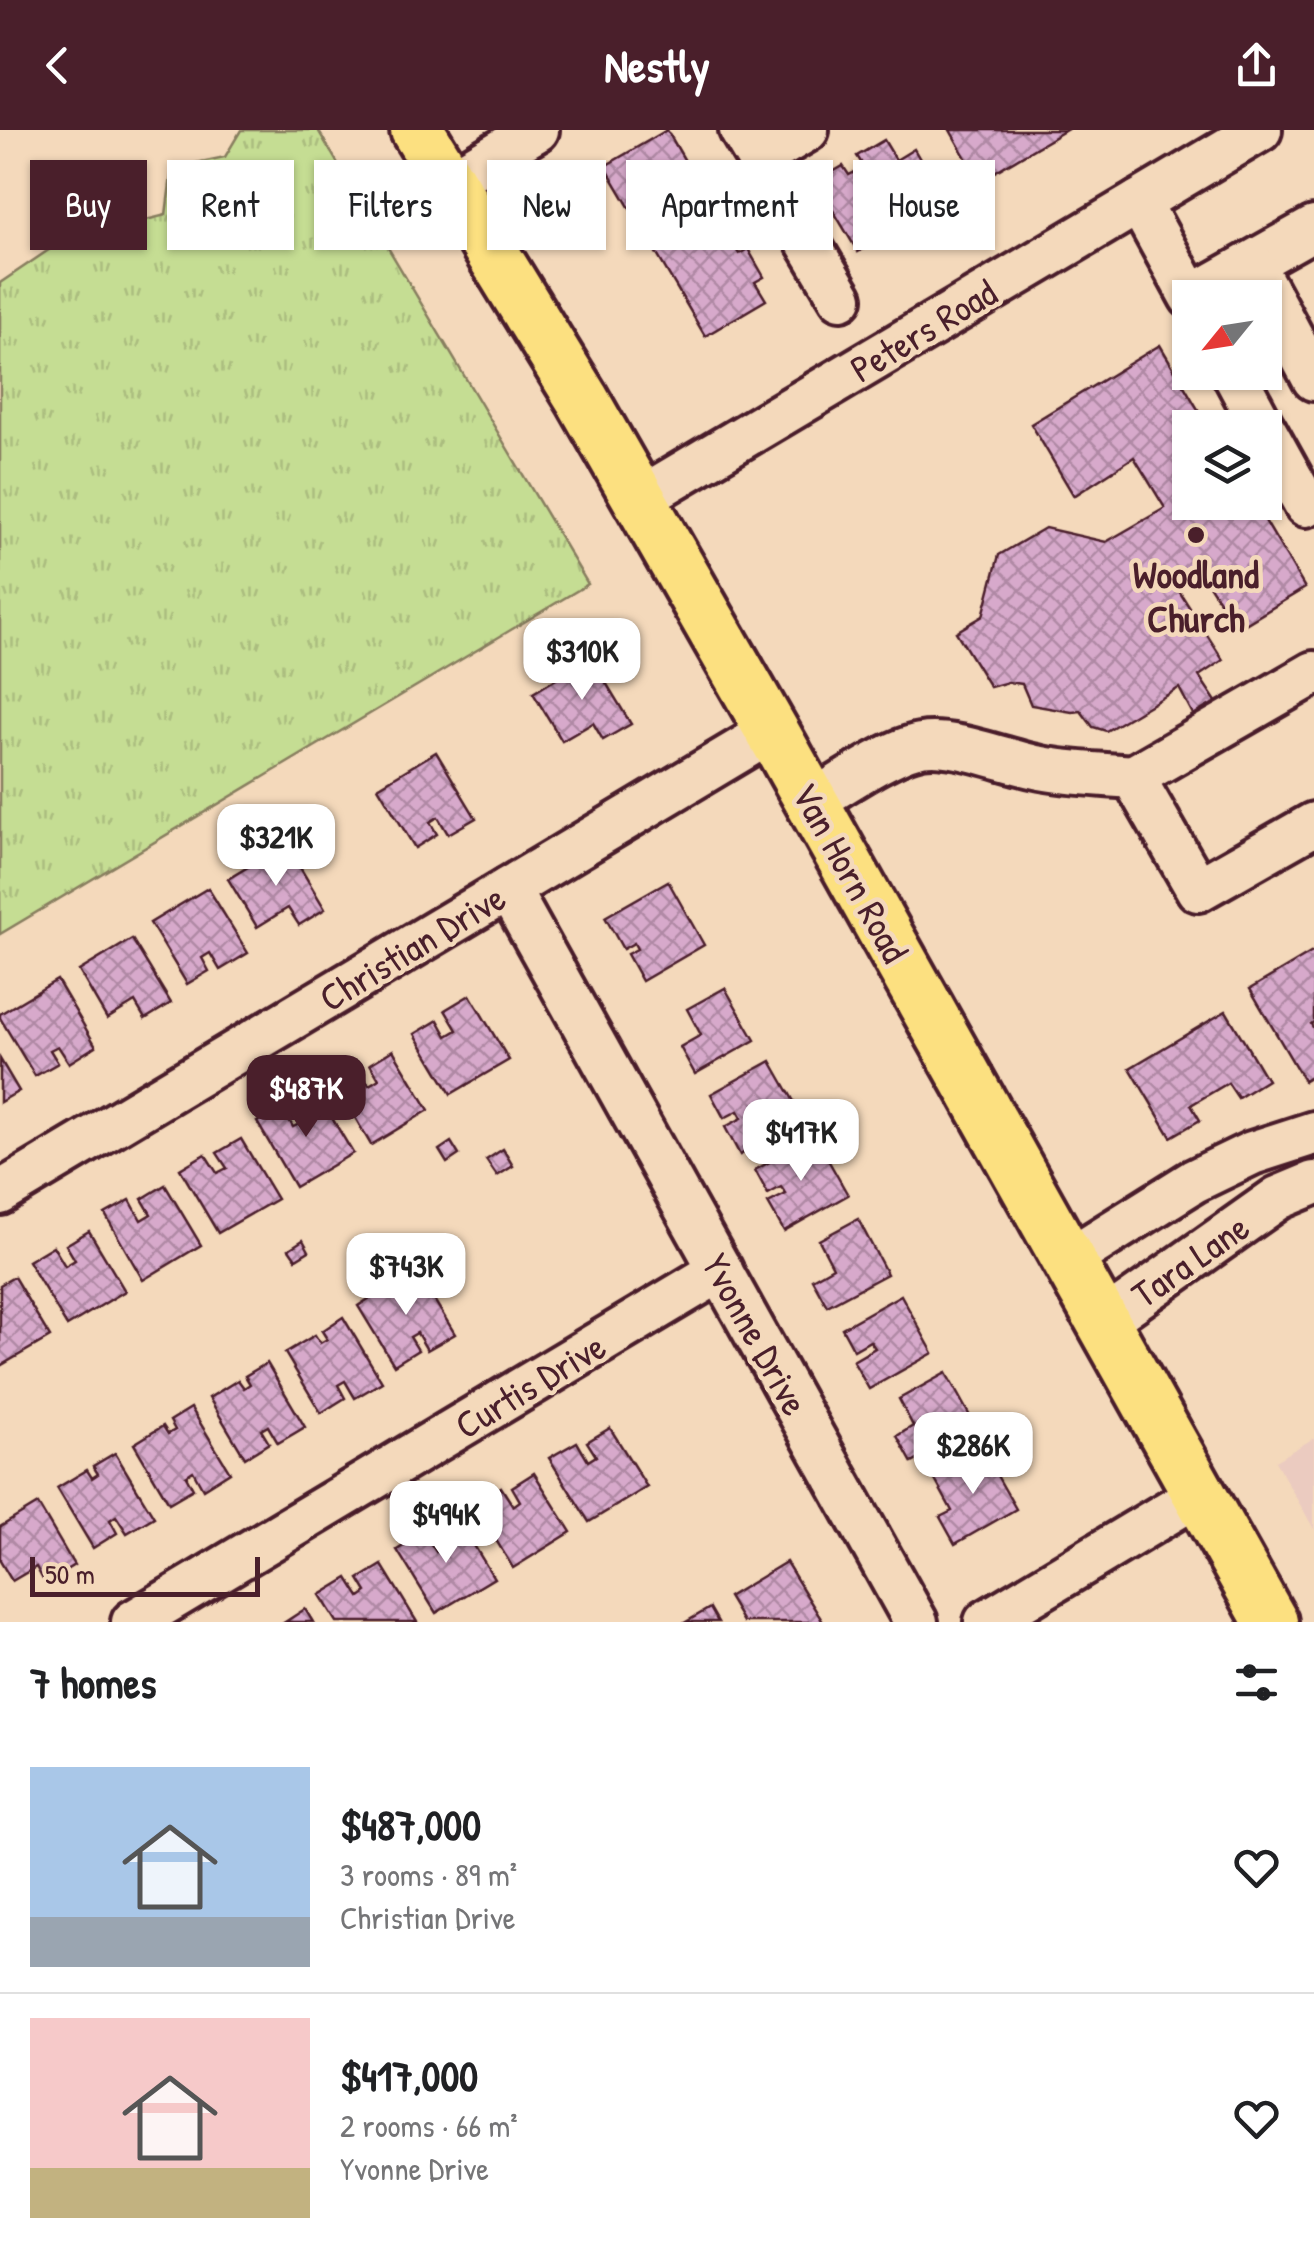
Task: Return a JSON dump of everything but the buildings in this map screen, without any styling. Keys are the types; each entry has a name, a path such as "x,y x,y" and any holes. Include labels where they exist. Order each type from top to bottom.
{"main road":[{"name":"Van Horn Road","path":"417,130 435,160"},
{"name":"Van Horn Road","path":"467,211 582,399 772,730 1271,1622"}],"street":[{"path":"467,171 537,130"},
{"path":"807,130 750,144 842,298"},
{"name":"Peters Road","path":"639,499 1260,130"},
{"path":"1139,202 1191,298 1314,228"},
{"path":"1252,263 1314,379"},
{"path":"1282,460 1311,509"},
{"path":"812,802 896,754 937,743 1039,768 1134,776 1314,673"},
{"name":"Christian Drive","path":"0,1193 772,730"},
{"path":"1134,776 1198,890 1314,824"},
{"name":"Yvonne Drive","path":"508,889 916,1622"},
{"name":"Tara Lane","path":"1068,1260 1194,1181 1252,1153 1314,1133"},
{"name":"Tara Lane","path":"1102,1322 1296,1190 1252,1153"},
{"name":"Curtis Drive","path":"133,1622 720,1270"},
{"path":"986,1622 1199,1494"}],"shaded area":[{"path":"1314,1438 1314,1529 1275,1461"}],"green space":[{"path":"241,130 318,130 336,160 314,160 314,250 389,250 588,584 0,934 0,283 49,250 147,250 147,220 166,215 167,207 167,250 294,250 294,160 211,160 225,157"}],"place":[{"name":"Woodland Church","path":"1196,535"}]}
